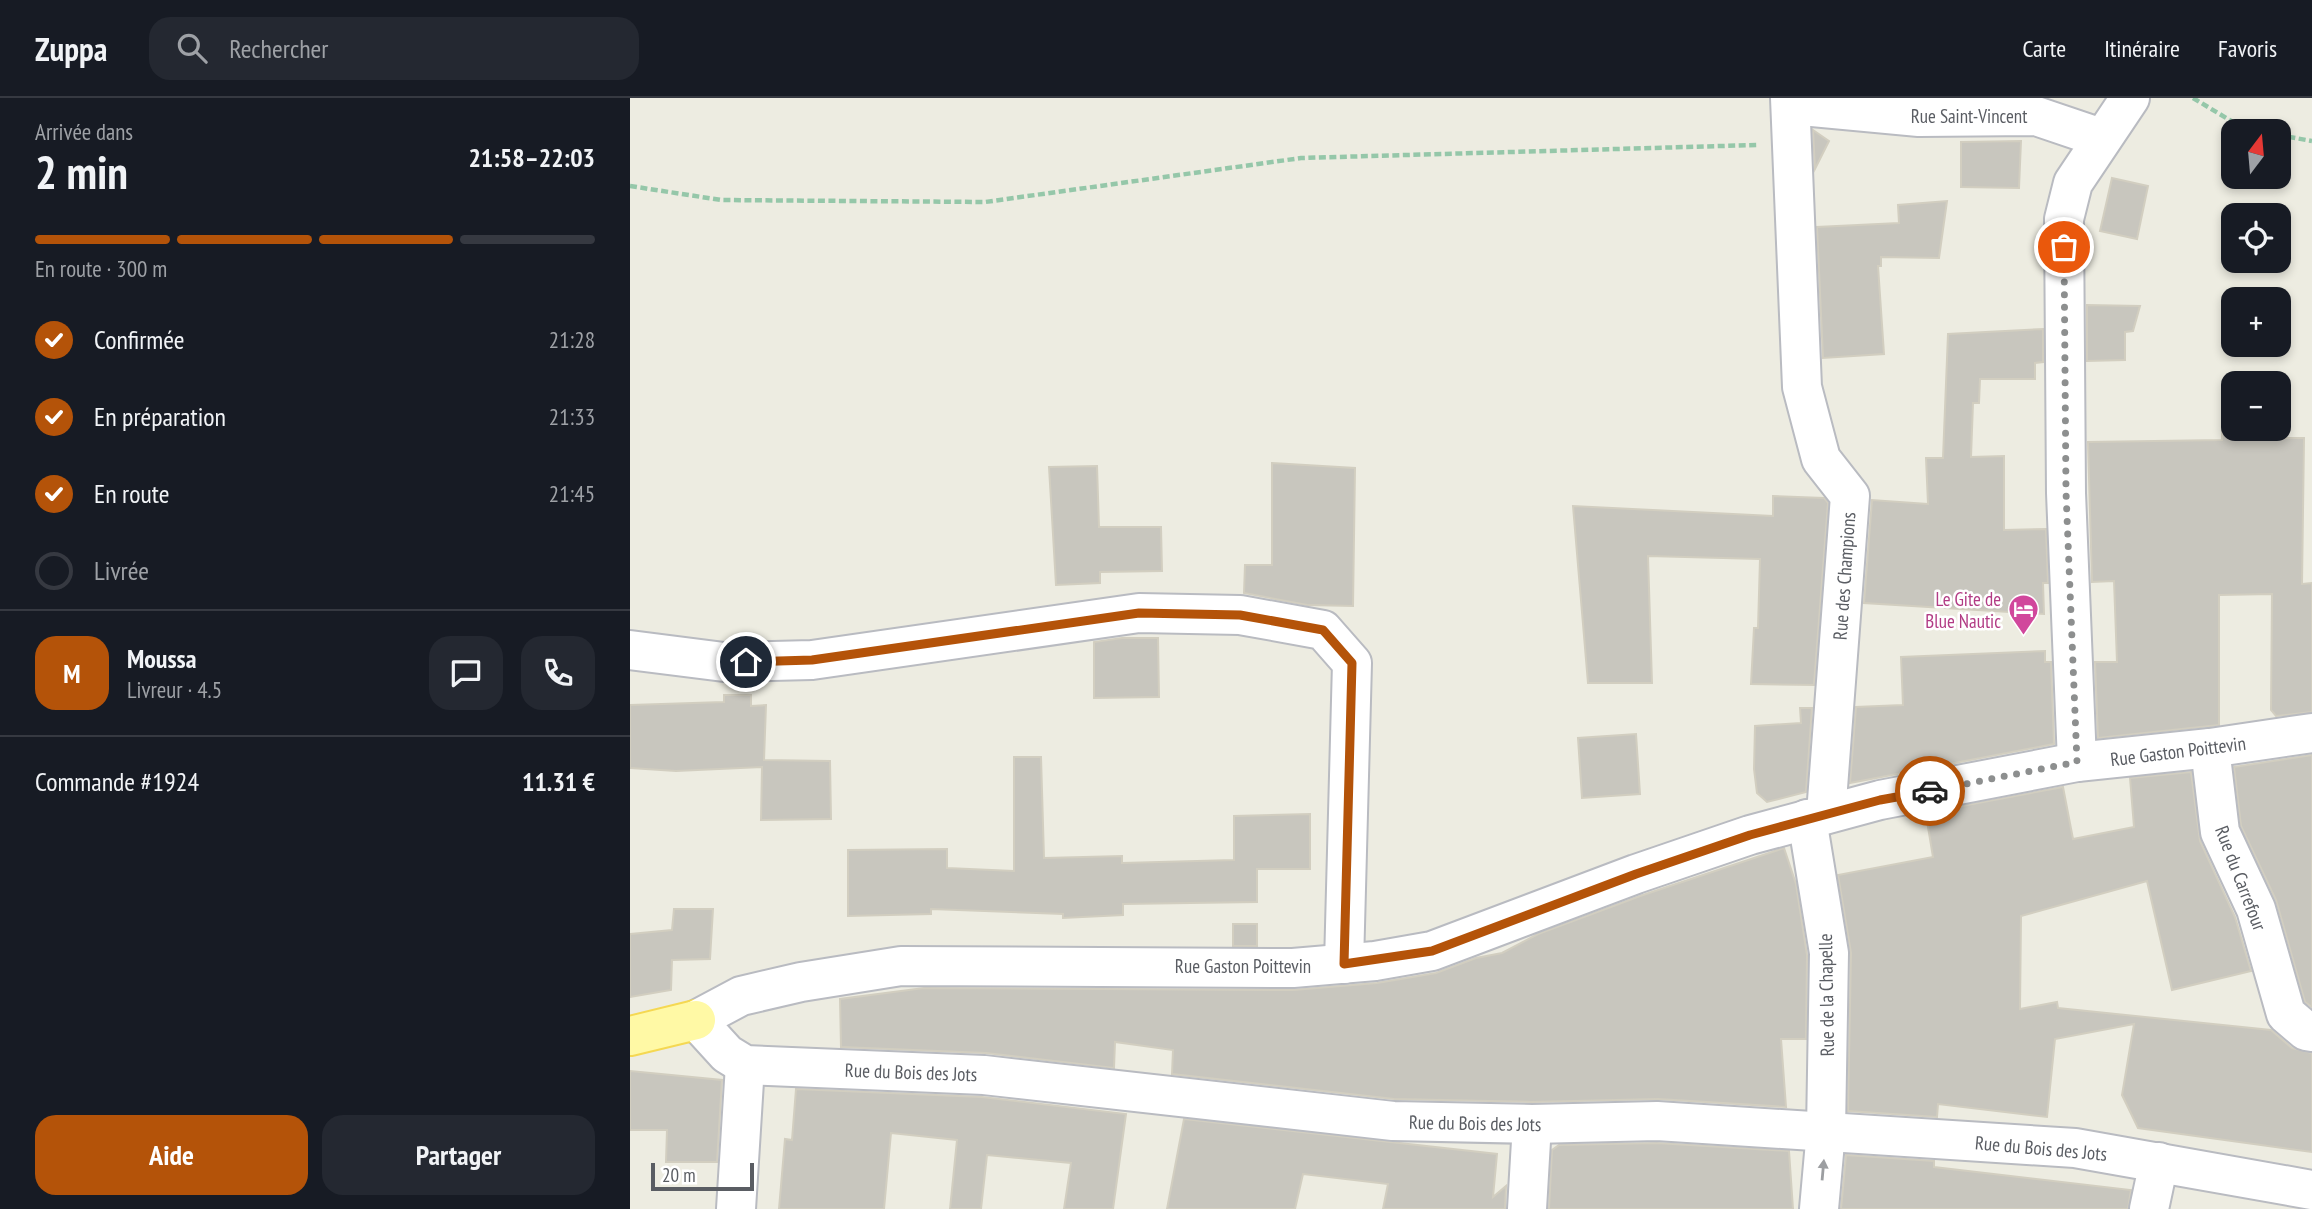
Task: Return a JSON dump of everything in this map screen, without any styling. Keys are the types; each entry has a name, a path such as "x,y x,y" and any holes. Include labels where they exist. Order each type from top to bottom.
{"main road":[{"path":"630,1036 696,1020"}],"street":[{"path":"2077,762 2066,492 2064,219 2073,183 2130,98"},
{"name":"Rue Saint-Vincent","path":"1791,102 1919,117 2036,116 2101,138"},
{"name":"Rue des Champions","path":"1791,102 1802,387 1821,459 1850,496 1816,817"},
{"path":"630,650 724,662 812,660 1139,613 1240,615 1323,630 1352,663 1344,964"},
{"name":"Rue Gaston Poittevin","path":"696,1020 741,996 801,982 901,966 1293,968 1344,964 1432,951 1636,874 1816,817 1880,800 2077,762 2210,748 2312,733"},
{"name":"Rue du Carrefour","path":"2210,748 2220,832 2256,909 2286,1014 2306,1031 2312,1032"},
{"name":"Rue de la Chapelle","path":"1816,817 1829,953 1826,1131 1819,1209"},
{"path":"696,1020 727,1054 745,1065 736,1209"},
{"name":"Rue du Bois des Jots","path":"745,1065 984,1075 1393,1121 1532,1124 1657,1121 2075,1149 2272,1180 2312,1190"},
{"path":"1527,1209 1532,1124"},
{"path":"2149,1209 2159,1162"}],"path":[{"path":"2193,98 2228,119"},
{"path":"2291,137 2312,141"},
{"path":"630,186 721,200 985,202 1301,158 1793,143"}],"building":[{"path":"1813,130 1829,141 1815,169"},
{"path":"2021,141 2019,188 1961,187 1961,142"},
{"path":"2112,178 2148,186 2137,239 2100,231"},
{"path":"1947,201 1939,258 1881,257 1881,266 1878,266 1884,354 1823,358 1817,227 1899,223 1898,205"},
{"path":"2087,305 2140,306 2133,331 2125,332 2125,360 2087,361"},
{"path":"2043,329 2043,362 2035,363 2035,379 1980,379 1979,403 1973,403 1971,457 2004,456 2004,530 2046,529 2048,583 2043,583 2044,614 1864,603 1872,500 1928,504 1926,458 1943,458 1948,334"},
{"path":"2291,438 2304,438 2302,584 2312,583 2312,712 2276,716 2271,710 2272,594 2219,595 2219,725 2098,738 2095,662 2117,662 2114,581 2092,582 2088,442 2291,441"},
{"path":"1272,463 1355,468 1353,606 1307,605 1244,593 1245,565 1272,565"},
{"path":"1097,466 1099,527 1161,527 1162,571 1100,572 1100,583 1056,585 1049,467"},
{"path":"1773,496 1824,498 1828,503 1814,685 1751,684 1754,628 1758,628 1760,559 1648,556 1652,683 1588,683 1573,506 1773,516"},
{"path":"1122,638 1158,638 1159,697 1094,698 1094,642"},
{"path":"2045,651 2045,662 2051,662 2054,744 1850,783 1856,707 1903,705 1901,657"},
{"path":"724,695 751,695 751,706 766,705 764,760 830,761 831,819 761,820 762,767 676,771 630,768 630,705 724,702"},
{"path":"1800,708 1812,708 1806,792 1767,802 1757,793 1754,769 1755,726 1801,723"},
{"path":"1636,734 1640,794 1582,798 1578,738"},
{"path":"2312,755 2312,1007 2305,1002 2276,900 2241,826 2234,767"},
{"path":"1014,757 1041,757 1044,858 1122,856 1122,863 1234,860 1234,816 1310,814 1310,869 1257,869 1257,902 1123,904 1123,915 1063,918 1063,914 931,909 931,914 848,916 848,850 947,849 947,868 1014,871"},
{"path":"2191,772 2200,841 2235,917 2251,971 2172,990 2147,881 2021,916 2020,1009 2057,1002 2058,1008 2271,1030 2292,1048 2312,1053 2312,1152 2138,1128 2122,1095 2134,1024 2055,1039 2047,1117 1938,1104 1937,1117 1848,1111 1851,953 1838,875 1933,857 1927,821 1947,817 1946,809 2063,787 2073,839 2134,827 2130,778"},
{"path":"1784,848 1796,884 1807,955 1806,1039 1781,1039 1786,1107 1658,1099 1532,1102 1394,1099 1172,1074 1173,1050 1115,1042 1114,1068 986,1053 841,1047 840,999 924,988 1293,990 1377,983 1436,973 1476,958 1502,953 1538,934 1643,895"},
{"path":"674,909 713,909 710,959 672,960 671,990 630,997 630,934 672,930"},
{"path":"1233,924 1257,924 1257,946 1233,946"},
{"path":"630,1071 722,1080 717,1162 666,1162 667,1130 630,1130"},
{"path":"796,1089 982,1097 1126,1114 1113,1209 1064,1209 1071,1163 987,1155 981,1209 950,1209 957,1140 891,1133 884,1209 779,1209 785,1139 792,1140"},
{"path":"1184,1119 1497,1154 1493,1197 1506,1186 1505,1209 1383,1209 1388,1184 1303,1174 1295,1209 1167,1209"},
{"path":"1657,1143 1789,1151 1793,1209 1549,1209 1552,1150 1559,1145"},
{"path":"1846,1155 1934,1161 1934,1167 2131,1190 2128,1209 1841,1209"}],"way so far":[{"path":"1930,791 2077,762 2066,492 2064,247"}],"place":[{"name":"Le Gite de Blue Nautic","path":"2024,637"}],"route":[{"path":"746,662 812,660 1139,613 1240,615 1323,630 1352,663 1344,964 1432,951 1636,874 1750,835 1880,800 1930,791"}]}
